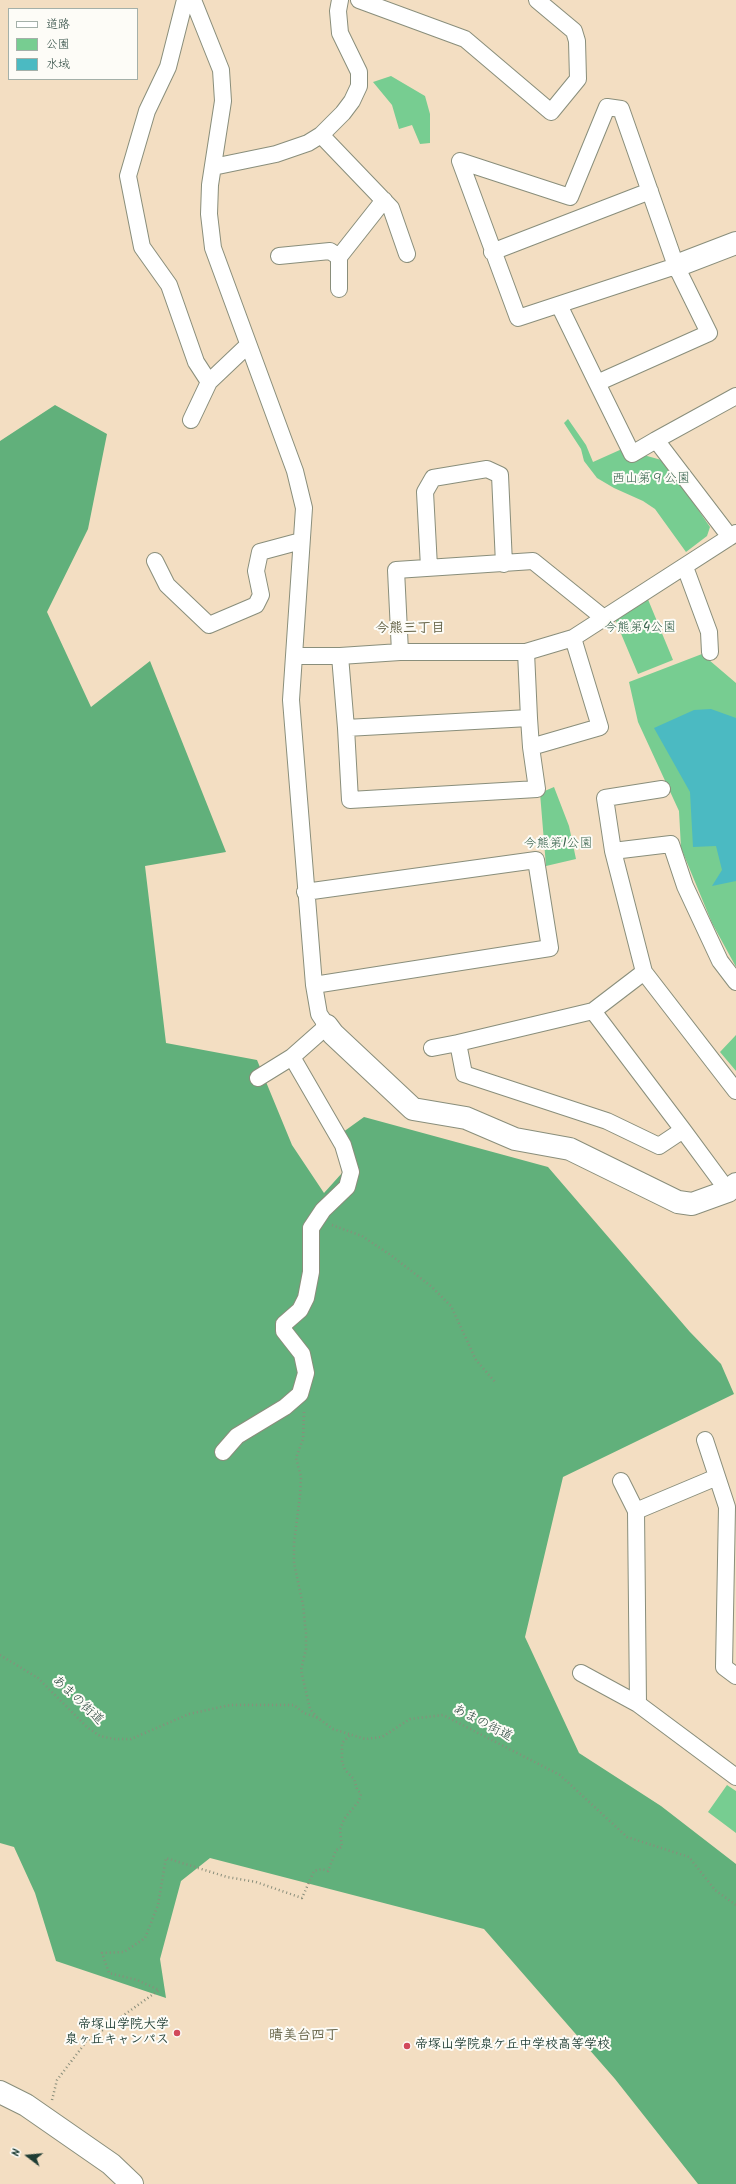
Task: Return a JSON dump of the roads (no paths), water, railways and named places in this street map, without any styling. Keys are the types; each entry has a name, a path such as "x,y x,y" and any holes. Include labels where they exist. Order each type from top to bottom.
{"street":[{"path":"185,0 168,67 146,111 128,176 142,247 169,285 196,362 209,382"},
{"path":"193,0 221,70 223,101 213,167 209,214 213,248 295,471 304,508 291,700 305,892 314,985 319,1014 333,1034 413,1109 466,1118 515,1139 570,1149 678,1202 692,1204 732,1188 683,1130 593,1011"},
{"path":"213,167 276,154 308,143 321,135 343,114 352,101 359,86 359,72 340,33 338,11 340,0"},
{"path":"359,0 465,40 551,112 578,79 577,41 574,31 537,0"},
{"path":"577,217 570,197 607,107 621,109 676,266 709,333 597,383"},
{"path":"321,135 391,208 407,254"},
{"path":"570,197 460,161 492,252 518,318 676,266 736,243"},
{"path":"492,252 577,217 650,191"},
{"path":"339,289 339,257 384,200"},
{"path":"279,256 330,251 339,257"},
{"path":"559,305 632,454 736,396"},
{"path":"191,420 209,382 248,345"},
{"path":"294,656 340,656 400,652 526,652 573,638 605,619 733,535 656,440"},
{"path":"429,567 425,492 432,478 487,469 500,475 504,564"},
{"path":"155,561 167,585 209,624 256,605 261,595 256,571 260,552 301,541"},
{"path":"400,652 396,570 533,561 605,619"},
{"path":"685,567 710,632 710,652"},
{"path":"531,747 600,727 573,638"},
{"path":"340,656 350,800 537,789 531,747 526,652"},
{"path":"346,728 529,718"},
{"path":"662,789 604,798 612,851 644,972 736,1091"},
{"path":"612,851 671,844 685,886 720,961 736,982"},
{"path":"305,892 536,860 550,948 314,985"},
{"path":"432,1048 593,1011 644,972"},
{"path":"258,1078 292,1057 327,1026"},
{"path":"458,1043 464,1074 607,1120 659,1146 683,1130"},
{"path":"223,1452 237,1436 285,1407 300,1394 306,1373 302,1354 284,1332 284,1324 300,1310 306,1298 311,1272 311,1228 319,1216 346,1187 350,1172 344,1145 292,1057"},
{"path":"705,1440 727,1507 731,1562 724,1667 736,1676"},
{"path":"636,1511 717,1477"},
{"path":"621,1481 636,1511 638,1704"},
{"path":"581,1673 638,1704 736,1777"},
{"path":"0,2092 26,2105 105,2159 132,2184"}],"water":[{"path":"711,709 736,718 736,881 712,886 722,870 716,846 693,847 690,792 654,728 694,710"}],"place":[{"name":"帝塚山学院大学 泉ヶ丘キャンパス","path":"177,2033"},
{"name":"帝塚山学院泉ケ丘中学校高等学校","path":"407,2046"}],"district":[{"name":"今熊三丁目","path":"410,630"},
{"name":"晴美台四丁","path":"304,2037"}],"park label":[{"name":"西山第９公園","path":"651,480"},
{"name":"今熊第4公園","path":"640,629"},
{"name":"今熊第1公園","path":"558,845"}]}
